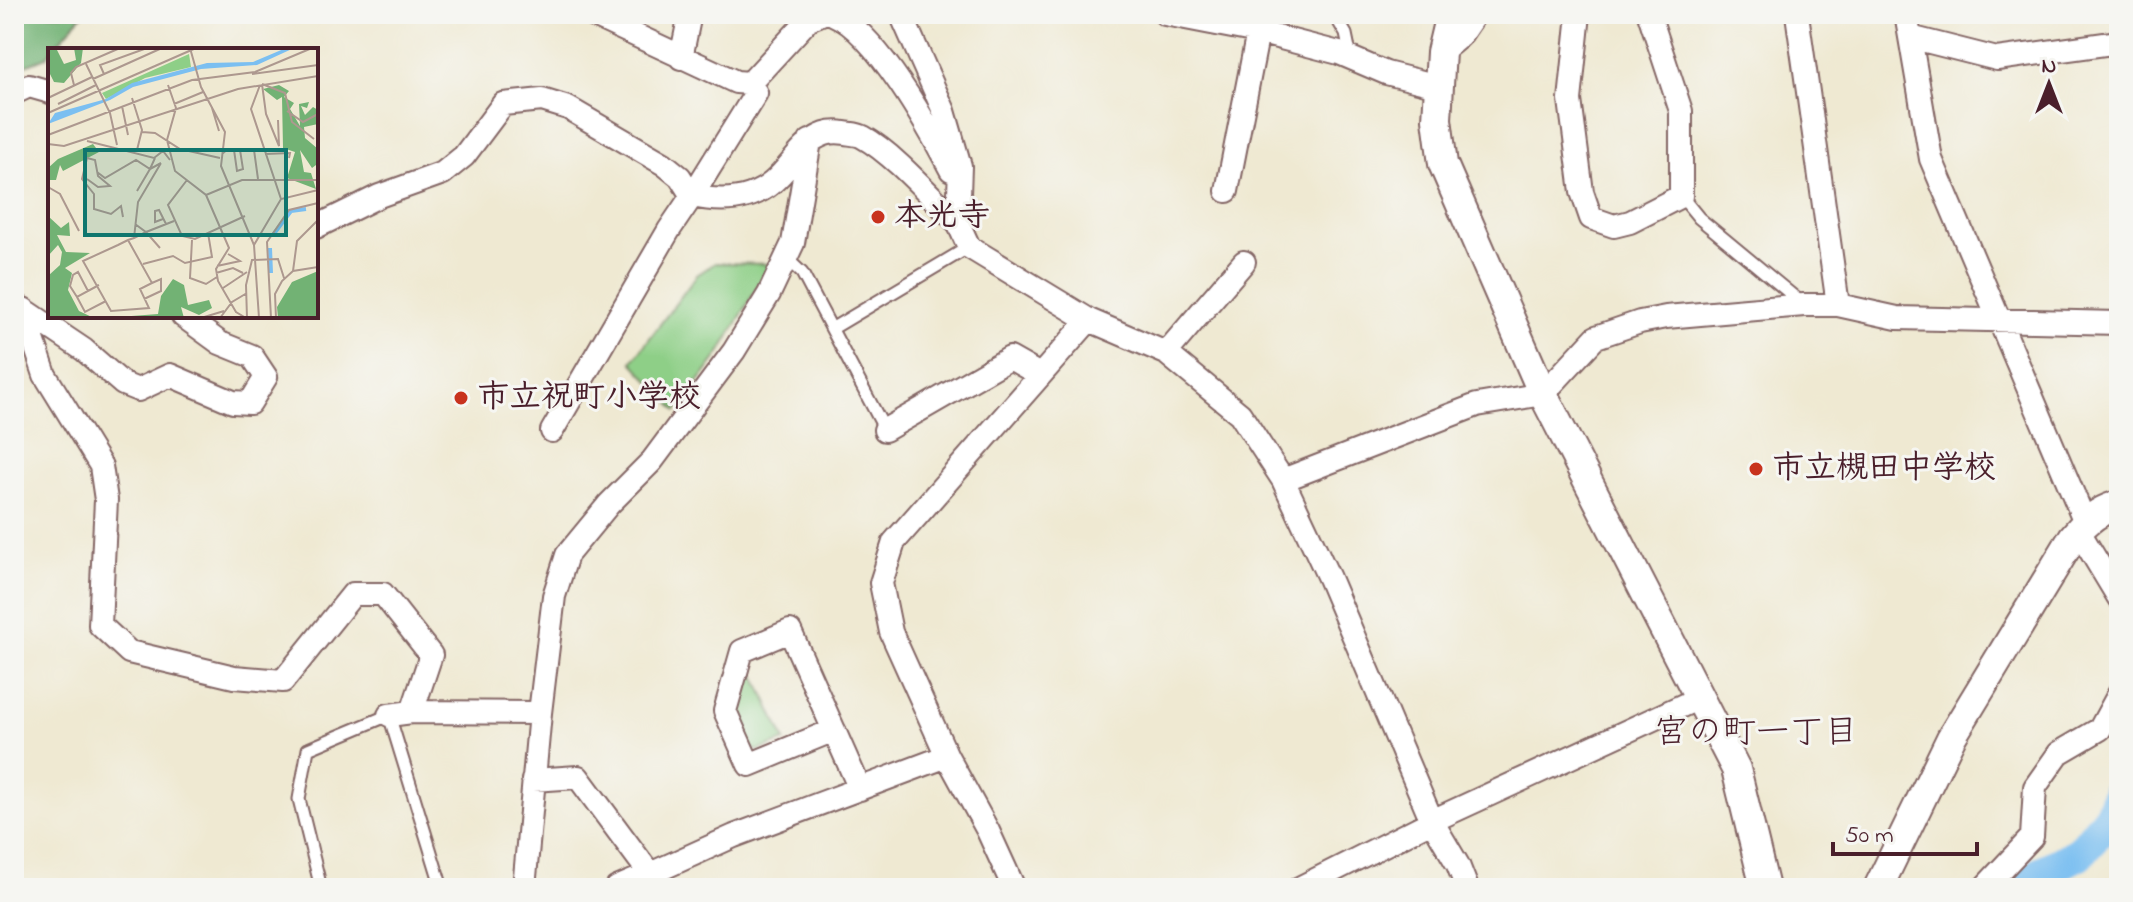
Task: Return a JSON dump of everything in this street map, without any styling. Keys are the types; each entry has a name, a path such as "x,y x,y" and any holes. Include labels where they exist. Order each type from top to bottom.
{"street":[{"path":"590,14 736,82 750,83"},
{"path":"681,58 690,14"},
{"path":"750,83 809,19 821,14"},
{"path":"833,14 844,19 872,45 937,144 959,185"},
{"path":"901,14 944,111 960,166 958,223"},
{"path":"1165,14 1258,32 1351,59 1386,73 1438,86"},
{"path":"1450,14 1441,52 1438,86 1437,119 1443,164 1543,394 1736,769 1765,888"},
{"path":"1441,52 1460,36 1475,14"},
{"path":"1579,14 1570,100 1582,192 1591,218 1614,226 1661,208 1681,196 1681,111 1649,14"},
{"path":"1797,14 1838,305"},
{"path":"1906,14 1931,159 2001,322 2082,526 2119,598"},
{"path":"1227,191 1258,32"},
{"path":"1910,37 1997,59 2119,42"},
{"path":"552,431 669,230 756,93 750,83"},
{"path":"14,93 29,86 48,91"},
{"path":"318,226 379,196 443,173 464,156 503,104 542,100 568,108 664,164 680,177 692,196 717,201 745,197 772,183 810,141 834,131 861,136 893,160 958,223 969,247 1089,320 1166,353 1240,414 1283,480 1335,591 1432,821 1458,865 1467,888"},
{"path":"524,888 554,596 567,555 609,504 652,461 734,351 769,294 793,243 810,141"},
{"path":"1166,353 1244,262"},
{"path":"1283,480 1477,405 1543,394 1596,337 1666,317 1838,305 1897,318 2119,323"},
{"path":"19,310 45,375 101,466 106,500 100,625 129,652 234,677 283,681 353,594 383,594 431,655 412,712"},
{"path":"19,310 84,350 123,384 138,390 170,375 233,402 250,403 266,377 252,356 220,343 186,318"},
{"path":"1014,888 988,831 947,756 891,632 881,583 894,542 1089,320"},
{"path":"885,430 1010,358 1040,375"},
{"path":"1878,888 1951,738 2082,526 2110,507 2119,505"},
{"path":"834,730 749,765 725,711 742,651 790,631 834,730 860,789"},
{"path":"1984,888 2032,837 2035,787 2059,753 2100,729 2119,694"},
{"path":"1305,887 1432,821 1699,698"},
{"path":"389,715 412,712 540,713"},
{"path":"617,888 654,881 734,836 947,756"},
{"path":"533,780 578,777 654,881"}],"lane":[{"path":"1334,14 1346,34 1351,59"},
{"path":"1681,196 1699,218 1804,305"},
{"path":"833,328 969,247"},
{"path":"786,258 802,273 885,430"},
{"path":"321,888 299,799 308,749 389,715 442,888"}],"green space":[{"path":"14,14 83,14 54,48 48,48 46,57 14,70"},
{"path":"715,263 770,264 720,353 677,411 632,362 697,275"},
{"path":"748,660 785,741 757,751 751,747 732,707"}],"waterway":[{"path":"2021,888 2043,872 2081,852 2112,813 2119,791"}],"place":[{"name":"本光寺","path":"878,217"},
{"name":"市立祝町小学校","path":"461,398"},
{"name":"市立槻田中学校","path":"1756,469"}],"district":[{"name":"宮の町一丁目","path":"1756,734"}]}
